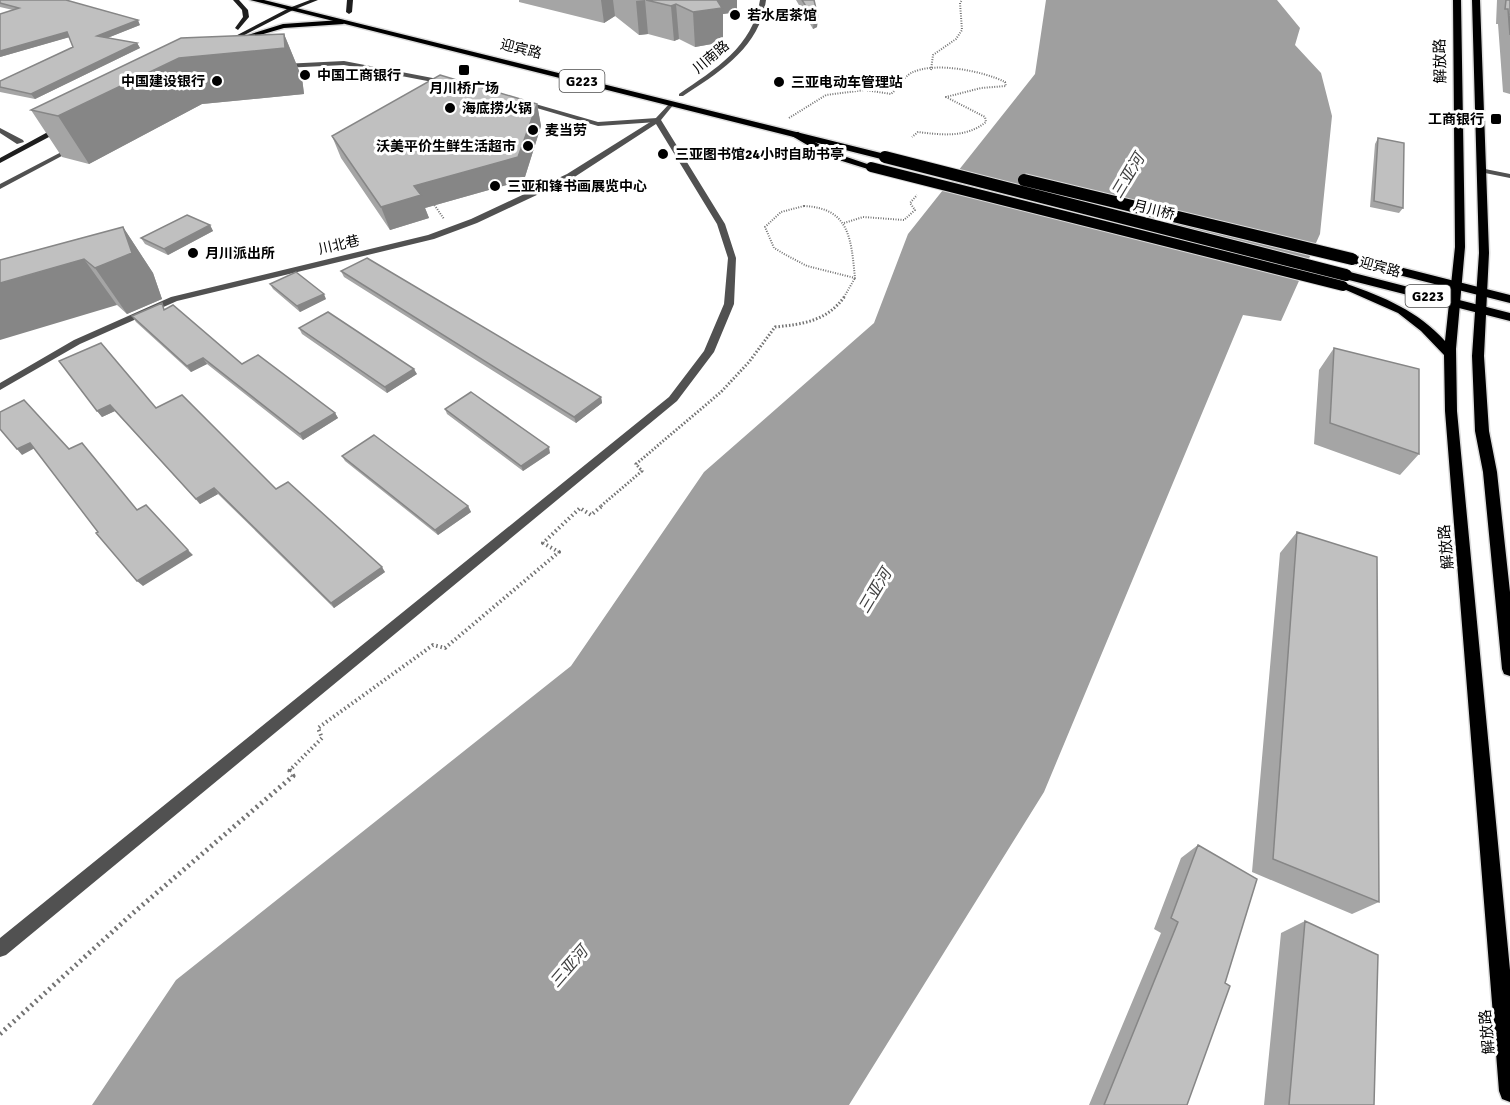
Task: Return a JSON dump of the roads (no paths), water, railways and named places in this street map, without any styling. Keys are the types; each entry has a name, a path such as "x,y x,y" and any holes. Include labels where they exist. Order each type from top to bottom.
{"highway":[{"name":"迎宾路","path":"254,0 279,6 302,2 349,12 784,121 889,152"},
{"name":"迎宾路","path":"302,2 341,22 795,134 889,152"},
{"name":"月川桥","path":"889,152 1352,259"},
{"name":"月川桥","path":"889,152 1345,280"},
{"name":"迎宾路","path":"1352,259 1510,298"},
{"name":"迎宾路","path":"1345,280 1510,317"}],"main road":[{"path":"236,0 245,10 246,16 238,28"},
{"path":"349,12 350,0"},
{"name":"解放路","path":"1457,0 1460,247 1450,354 1451,411 1510,1091"},
{"path":"1476,0 1484,253 1478,356 1482,432 1490,472 1510,669"},
{"path":"223,40 302,2"},
{"path":"217,48 238,28 279,6"},
{"path":"223,40 283,26 341,22"},
{"path":"0,153 60,122"},
{"path":"0,161 68,126"},
{"path":"795,134 830,154 870,167 1345,280 1390,302 1414,318 1450,354"}],"street":[{"name":"川南路","path":"681,95 714,72 744,45 760,23 763,0"},
{"name":"川北巷","path":"0,387 77,342 174,299 431,237 452,229 570,176 657,120 671,104"},
{"path":"0,949 673,399 709,352 729,304 732,258 721,224 657,120"},
{"path":"0,130 20,142"},
{"path":"1483,170 1510,176"}],"lane":[{"path":"274,67 344,63 453,84"},
{"path":"520,101 598,124 657,120"},
{"path":"0,187 82,143"}],"water":[{"name":"三亚河","path":"1046,0 1277,0 1300,28 1295,45 1321,73 1332,116 1320,234 1281,321 1243,315 1044,792 849,1105 92,1105 176,980 571,666 704,472 874,323 908,234 1035,74"}],"place":[{"name":"若水居茶馆","path":"735,15"},
{"name":"月川桥广场","path":"464,70"},
{"name":"中国工商银行","path":"305,75"},
{"name":"中国建设银行","path":"217,81"},
{"name":"三亚电动车管理站","path":"779,82"},
{"name":"海底捞火锅","path":"450,108"},
{"name":"工商银行","path":"1496,119"},
{"name":"麦当劳","path":"533,130"},
{"name":"沃美平价生鲜生活超市","path":"528,146"},
{"name":"三亚图书馆24小时自助书亭","path":"663,154"},
{"name":"三亚和锋书画展览中心","path":"495,186"},
{"name":"月川派出所","path":"193,253"}]}
